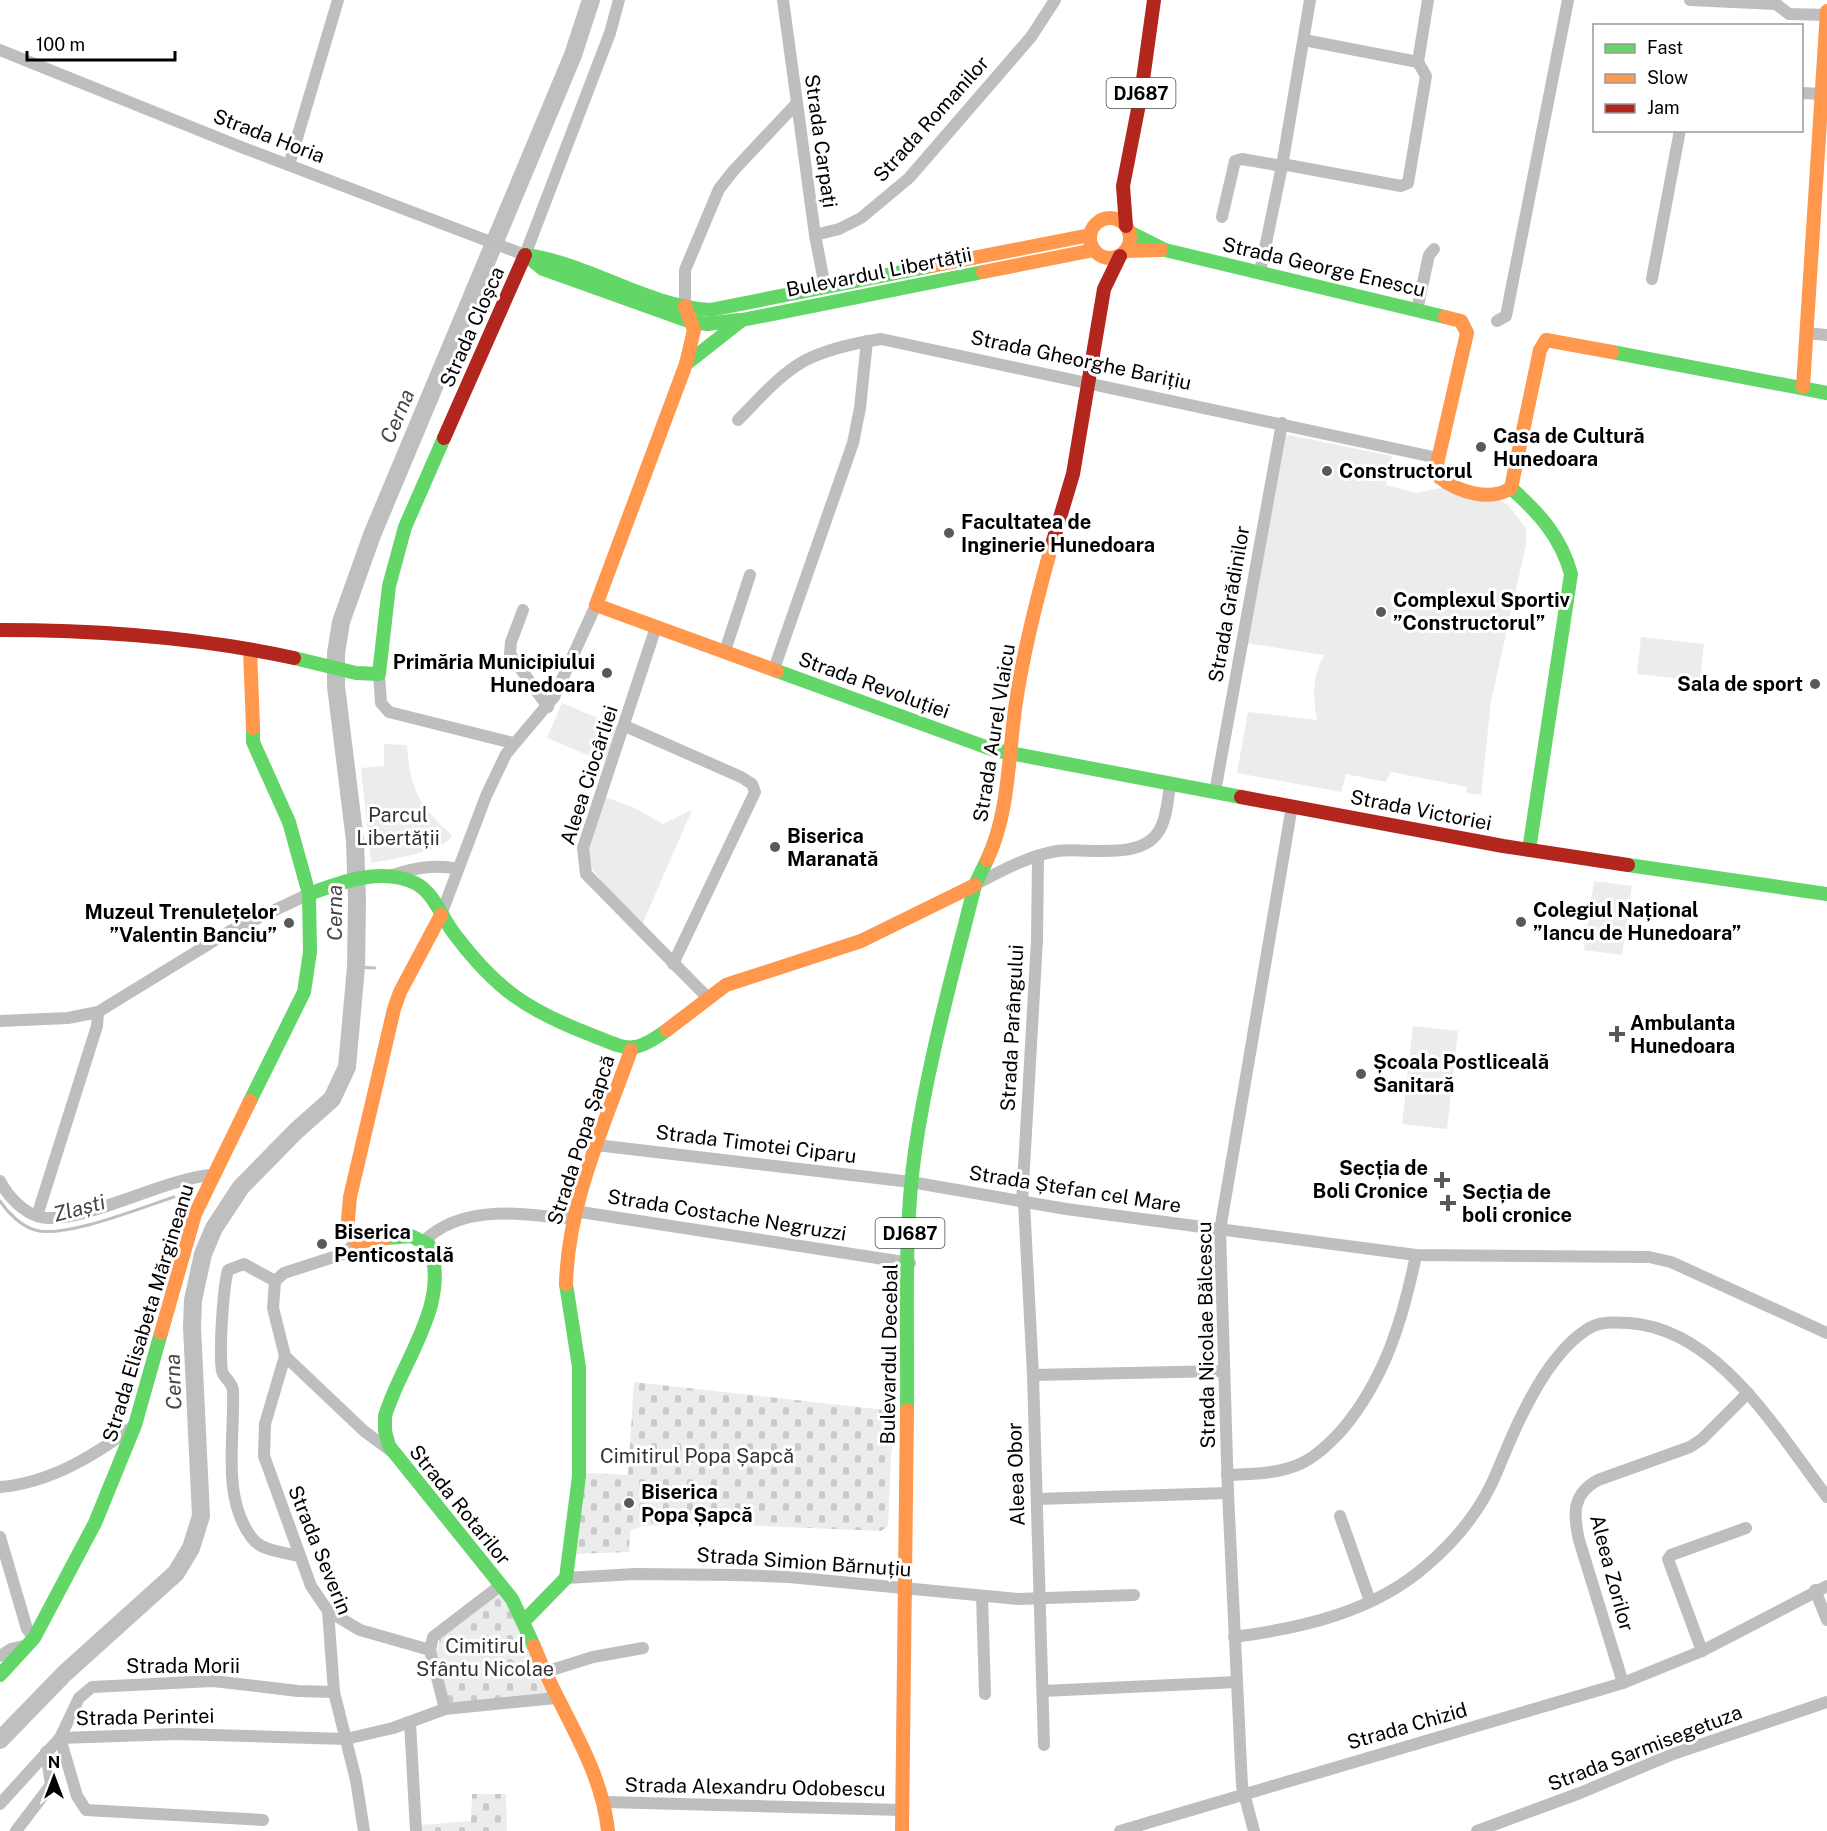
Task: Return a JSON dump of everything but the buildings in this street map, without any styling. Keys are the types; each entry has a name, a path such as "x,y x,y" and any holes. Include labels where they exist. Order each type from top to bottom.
{"street":[{"path":"289,165 339,0"},
{"name":"Strada Cloșca","path":"379,674 389,586 405,527 525,255 609,33 619,0"},
{"name":"Strada Carpați","path":"783,0 815,235 825,287"},
{"name":"Strada Romanilor","path":"815,235 839,229 861,218 909,178 1030,37 1055,0"},
{"name":"DJ687","path":"1123,253 1129,246 1123,186 1141,94 1154,0"},
{"path":"1260,272 1282,165 1310,0"},
{"path":"1222,217 1235,160 1248,159 1387,185 1406,186 1410,179 1426,75 1418,62 1428,0"},
{"path":"1497,321 1506,316 1568,0"},
{"path":"1690,0 1776,4 1789,14 1827,15"},
{"path":"1803,387 1827,10"},
{"path":"1304,40 1418,62"},
{"name":"Strada Horia","path":"0,50 289,165 513,248 525,255"},
{"path":"1803,93 1822,94"},
{"path":"357,1242 347,1231 347,1218 372,1103 400,992 441,915 493,781 513,743 548,707 572,663 596,605 686,364 693,340 691,322 685,306 684,278 688,260 719,189 797,103"},
{"path":"1652,279 1680,132"},
{"name":"DJ687","path":"1095,251 1093,229 1123,186"},
{"path":"1093,229 1108,219 1121,222 1127,229"},
{"name":"Bulevardul Libertății","path":"525,255 548,258 685,306 716,309 1093,229"},
{"name":"Strada George Enescu","path":"1127,229 1165,250 1461,321 1467,333 1438,458"},
{"path":"1417,309 1429,255 1434,249"},
{"name":"Strada George Enescu","path":"1123,253 1165,250"},
{"path":"1095,251 1108,258 1123,253"},
{"name":"Bulevardul Libertății","path":"686,364 742,320 1095,251"},
{"name":"Strada Aurel Vlaicu","path":"1095,251 1104,289"},
{"name":"Strada Aurel Vlaicu","path":"975,885 997,837 1016,700 1036,600 1070,483 1104,289 1123,253"},
{"path":"525,255 543,269 691,322 708,324 742,320"},
{"path":"1806,333 1827,335"},
{"name":"Strada Gheorghe Barițiu","path":"738,420 779,380 802,362 816,355 880,339 1089,381 1438,458"},
{"path":"1438,458 1439,477 1452,486 1498,495 1511,488 1540,350 1544,341 1554,340 1827,393"},
{"path":"774,669 853,443 860,408 867,341"},
{"name":"Strada Grădinilor","path":"1215,792 1282,423"},
{"path":"1511,488 1545,521 1556,536 1564,550 1571,574 1529,850"},
{"path":"725,651 750,575"},
{"name":"Strada Revoluției","path":"596,605 1009,754"},
{"path":"523,610 510,642 510,654 548,707"},
{"name":"Aleea Ciocârliei","path":"656,627 583,848 584,866 586,874 707,997"},
{"path":"0,630 110,632 250,650 356,673 379,674 381,703 389,712 513,743"},
{"name":"Strada Elisabeta Mărgineanu","path":"0,1675 31,1641 95,1523 135,1425 195,1214 212,1174 300,1004 310,952 309,894 289,822 253,742 250,650"},
{"path":"625,726 741,777 752,784 755,792 673,964"},
{"name":"Strada Victoriei","path":"1009,754 1529,850 1827,894"},
{"path":"389,876 417,885 428,893 462,943 515,999 545,1016 631,1050 653,1041 707,997 740,979 861,941 1038,856 1069,849 1116,850 1144,844 1160,830 1170,784"},
{"name":"Strada Nicolae Bălcescu","path":"1254,1831 1243,1794 1234,1637 1223,1371 1220,1230 1292,806"},
{"name":"Strada Parângului","path":"1023,1202 1037,940 1038,856"},
{"path":"0,1022 68,1018 98,1012 230,931 335,884 389,876 411,869 438,866 458,869"},
{"name":"Bulevardul Decebal","path":"902,1831 911,1182 932,1060 975,885"},
{"path":"38,1216 97,1026 98,1012"},
{"name":"Strada Popa Șapcă","path":"566,1578 580,1449 579,1367 565,1278 573,1215 631,1050"},
{"name":"Strada Timotei Ciparu","path":"596,1145 911,1182"},
{"path":"0,1180 15,1201 38,1216 69,1216 150,1189 212,1174"},
{"name":"Strada Ștefan cel Mare","path":"911,1182 1023,1202 1416,1255 1660,1258 1827,1333"},
{"name":"Aleea Obor","path":"1023,1202 1033,1375 1044,1745"},
{"name":"Strada Costache Negruzzi","path":"424,1241 445,1226 492,1214 573,1215 910,1263"},
{"path":"391,1451 364,1431 285,1356 273,1308 275,1281 284,1273 343,1254 357,1242 404,1236 424,1241"},
{"name":"Strada Rotarilor","path":"424,1241 432,1249 435,1258 436,1285 431,1307 386,1412 384,1425 391,1451 501,1585 525,1620 556,1698 596,1770 606,1803 608,1831"},
{"path":"1227,1475 1254,1474 1298,1465 1320,1452 1348,1422 1371,1389 1396,1336 1416,1255"},
{"path":"275,1281 244,1264 235,1265 228,1270 223,1305 223,1372 232,1386 233,1473 240,1516 253,1540 261,1546 298,1556"},
{"path":"1234,1637 1305,1625 1370,1601 1409,1580 1460,1531 1491,1485 1533,1394 1561,1355 1586,1330 1613,1322 1640,1323 1664,1329 1716,1361 1748,1393 1827,1497"},
{"name":"Strada Severin","path":"285,1356 265,1424 264,1456 298,1556 311,1586 328,1611 334,1692 346,1739 364,1831"},
{"path":"1033,1375 1223,1371"},
{"name":"Aleea Zorilor","path":"1623,1683 1577,1534 1574,1511 1577,1498 1598,1480 1697,1443 1748,1393"},
{"path":"0,1487 44,1477 67,1467 92,1455 135,1425"},
{"path":"1037,1499 1228,1492"},
{"path":"1340,1516 1370,1601"},
{"path":"1702,1651 1668,1559 1671,1555 1746,1528"},
{"path":"0,1537 31,1641 11,1648 0,1656"},
{"name":"Strada Simion Bărnuțiu","path":"566,1578 635,1574 737,1575 982,1596 1040,1598 1134,1595"},
{"path":"525,1620 566,1578"},
{"path":"445,1709 430,1650 433,1637 501,1585"},
{"path":"1821,1588 1827,1620"},
{"name":"Strada Chizid","path":"1120,1831 1623,1683 1702,1651 1821,1588"},
{"path":"982,1596 985,1694"},
{"path":"328,1611 360,1630 430,1650"},
{"path":"545,1671 593,1657 643,1648"},
{"name":"Strada Morii","path":"0,1804 60,1738 79,1698 87,1690 98,1686 213,1682 298,1691 334,1692"},
{"path":"1043,1691 1237,1682"},
{"name":"Strada Perintei","path":"263,1820 86,1810 77,1796 60,1738 177,1734 346,1739 411,1722 445,1709 556,1698"},
{"name":"Strada Sarmisegetuza","path":"1477,1831 1547,1806 1704,1743 1827,1702"},
{"path":"411,1722 416,1831"},
{"path":"16,1831 51,1785 46,1752"},
{"name":"Strada Alexandru Odobescu","path":"606,1803 902,1810"}],"green space":[{"name":"Complexul Sportiv ”Constructorul”","path":"1284,434 1392,456 1386,485 1416,493 1445,487 1498,500 1508,505 1526,528 1526,545 1491,701 1481,795 1466,793 1467,787 1391,772 1386,782 1346,774 1341,792 1237,773 1248,712 1317,720 1314,687 1317,671 1324,655 1246,643"},
{"path":"1641,637 1704,644 1700,681 1637,674"},
{"path":"562,703 619,727 604,762 547,738"},
{"name":"Parcul Libertății","path":"384,744 407,745 408,761 418,796 431,815 452,835 448,841 429,850 371,863 361,768 384,766"},
{"path":"605,797 635,808 663,824 692,810 641,927 590,867 589,848"},
{"path":"1594,881 1632,886 1622,955 1584,950"},
{"path":"1413,1026 1458,1031 1447,1129 1402,1124"},
{"name":"Cimitirul Popa Șapcă","path":"634,1382 893,1411 888,1526 881,1531 693,1523 642,1526 630,1531 629,1552 575,1554 586,1473 628,1475"},
{"name":"Cimitirul Sfântu Nicolae","path":"498,1593 505,1598 548,1693 446,1703 437,1650 440,1639"},
{"path":"472,1794 506,1794 507,1831 421,1831 421,1825 471,1821"}],"waterway":[{"name":"Cerna","path":"0,1740 65,1673 176,1573 191,1548 201,1516 192,1327 193,1300 203,1254 214,1228 241,1187 296,1131 332,1099 347,1067 356,967 357,901 355,841 336,686 336,653 341,622 372,535 573,55 591,0"},
{"path":"356,967 375,968"},
{"name":"Zlaști","path":"0,1201 20,1222 35,1230 48,1232 104,1221 174,1197"}],"traffic: fast":[{"path":"1129,232 1165,250 1445,317"},
{"path":"525,255 572,266 663,301 710,310 932,266"},
{"path":"526,255 543,269 691,322 708,324 738,320"},
{"path":"686,364 742,320 983,272"},
{"path":"1612,352 1827,393"},
{"path":"294,658 356,673 379,674 389,586 405,527 444,438"},
{"path":"1511,488 1548,526 1561,548 1571,574 1529,850"},
{"path":"777,671 994,750 1241,797"},
{"path":"250,1101 304,992 310,952 309,894 289,822 253,742 253,728"},
{"path":"907,1410 907,1248 915,1151 934,1050 950,984 975,885 987,860"},
{"path":"1628,865 1827,894"},
{"path":"309,894 361,878 375,876 402,878 422,887 456,936 485,970 499,984 530,1006 567,1025 621,1046 637,1047 667,1030"},
{"path":"386,1238 411,1236 429,1245 434,1267 434,1289 422,1332 385,1416 385,1431 389,1446 512,1599 534,1646"},
{"path":"525,1620 566,1578 579,1476 579,1367 566,1284"},
{"path":"0,1675 34,1638 95,1523 135,1425 161,1333"}],"traffic: slow":[{"path":"1803,387 1827,11"},
{"path":"1110,218 1124,224 1130,238 1124,252 1110,258 1096,252 1090,238 1096,224 1110,218"},
{"path":"932,266 1090,235"},
{"path":"983,272 1094,250"},
{"path":"1125,251 1161,250"},
{"path":"685,306 694,330 686,364 596,605 777,671"},
{"path":"1445,317 1461,321 1467,333 1437,464 1439,477 1455,487 1474,493 1494,494 1511,488 1540,350 1546,340 1612,352"},
{"path":"987,860 995,842 1004,803 1013,722 1023,661 1053,541"},
{"path":"250,650 253,728"},
{"path":"667,1030 726,985 861,941 975,885"},
{"path":"386,1238 357,1242 347,1231 350,1197 394,1009 400,992 441,915"},
{"path":"566,1284 568,1254 580,1194 631,1050"},
{"path":"161,1333 195,1214 250,1101"},
{"path":"902,1831 907,1410"},
{"path":"534,1646 588,1759 604,1806 608,1831"}],"traffic: jam":[{"path":"1126,226 1123,186 1141,94 1154,0"},
{"path":"444,438 525,255"},
{"path":"1053,541 1073,474 1104,289 1120,256"},
{"path":"0,630 74,631 148,636 221,645 294,658"},
{"path":"1241,797 1503,846 1628,865"}],"place":[{"name":"Casa de Cultură Hunedoara","path":"1481,447"},
{"name":"Constructorul","path":"1327,471"},
{"name":"Facultatea de Inginerie Hunedoara","path":"949,533"},
{"name":"Complexul Sportiv ”Constructorul”","path":"1381,612"},
{"name":"Primăria Municipiului Hunedoara","path":"607,673"},
{"name":"Sala de sport","path":"1815,684"},
{"name":"Biserica Maranată","path":"775,847"},
{"name":"Colegiul Național ”Iancu de Hunedoara”","path":"1521,922"},
{"name":"Muzeul Trenulețelor ”Valentin Banciu”","path":"289,923"},
{"name":"Ambulanta Hunedoara","path":"1617,1034"},
{"name":"Școala Postliceală Sanitară","path":"1361,1074"},
{"name":"Secția de Boli Cronice","path":"1442,1180"},
{"name":"Secția de boli cronice","path":"1448,1203"},
{"name":"Biserica Penticostală","path":"322,1244"},
{"name":"Biserica Popa Șapcă","path":"629,1503"}]}
